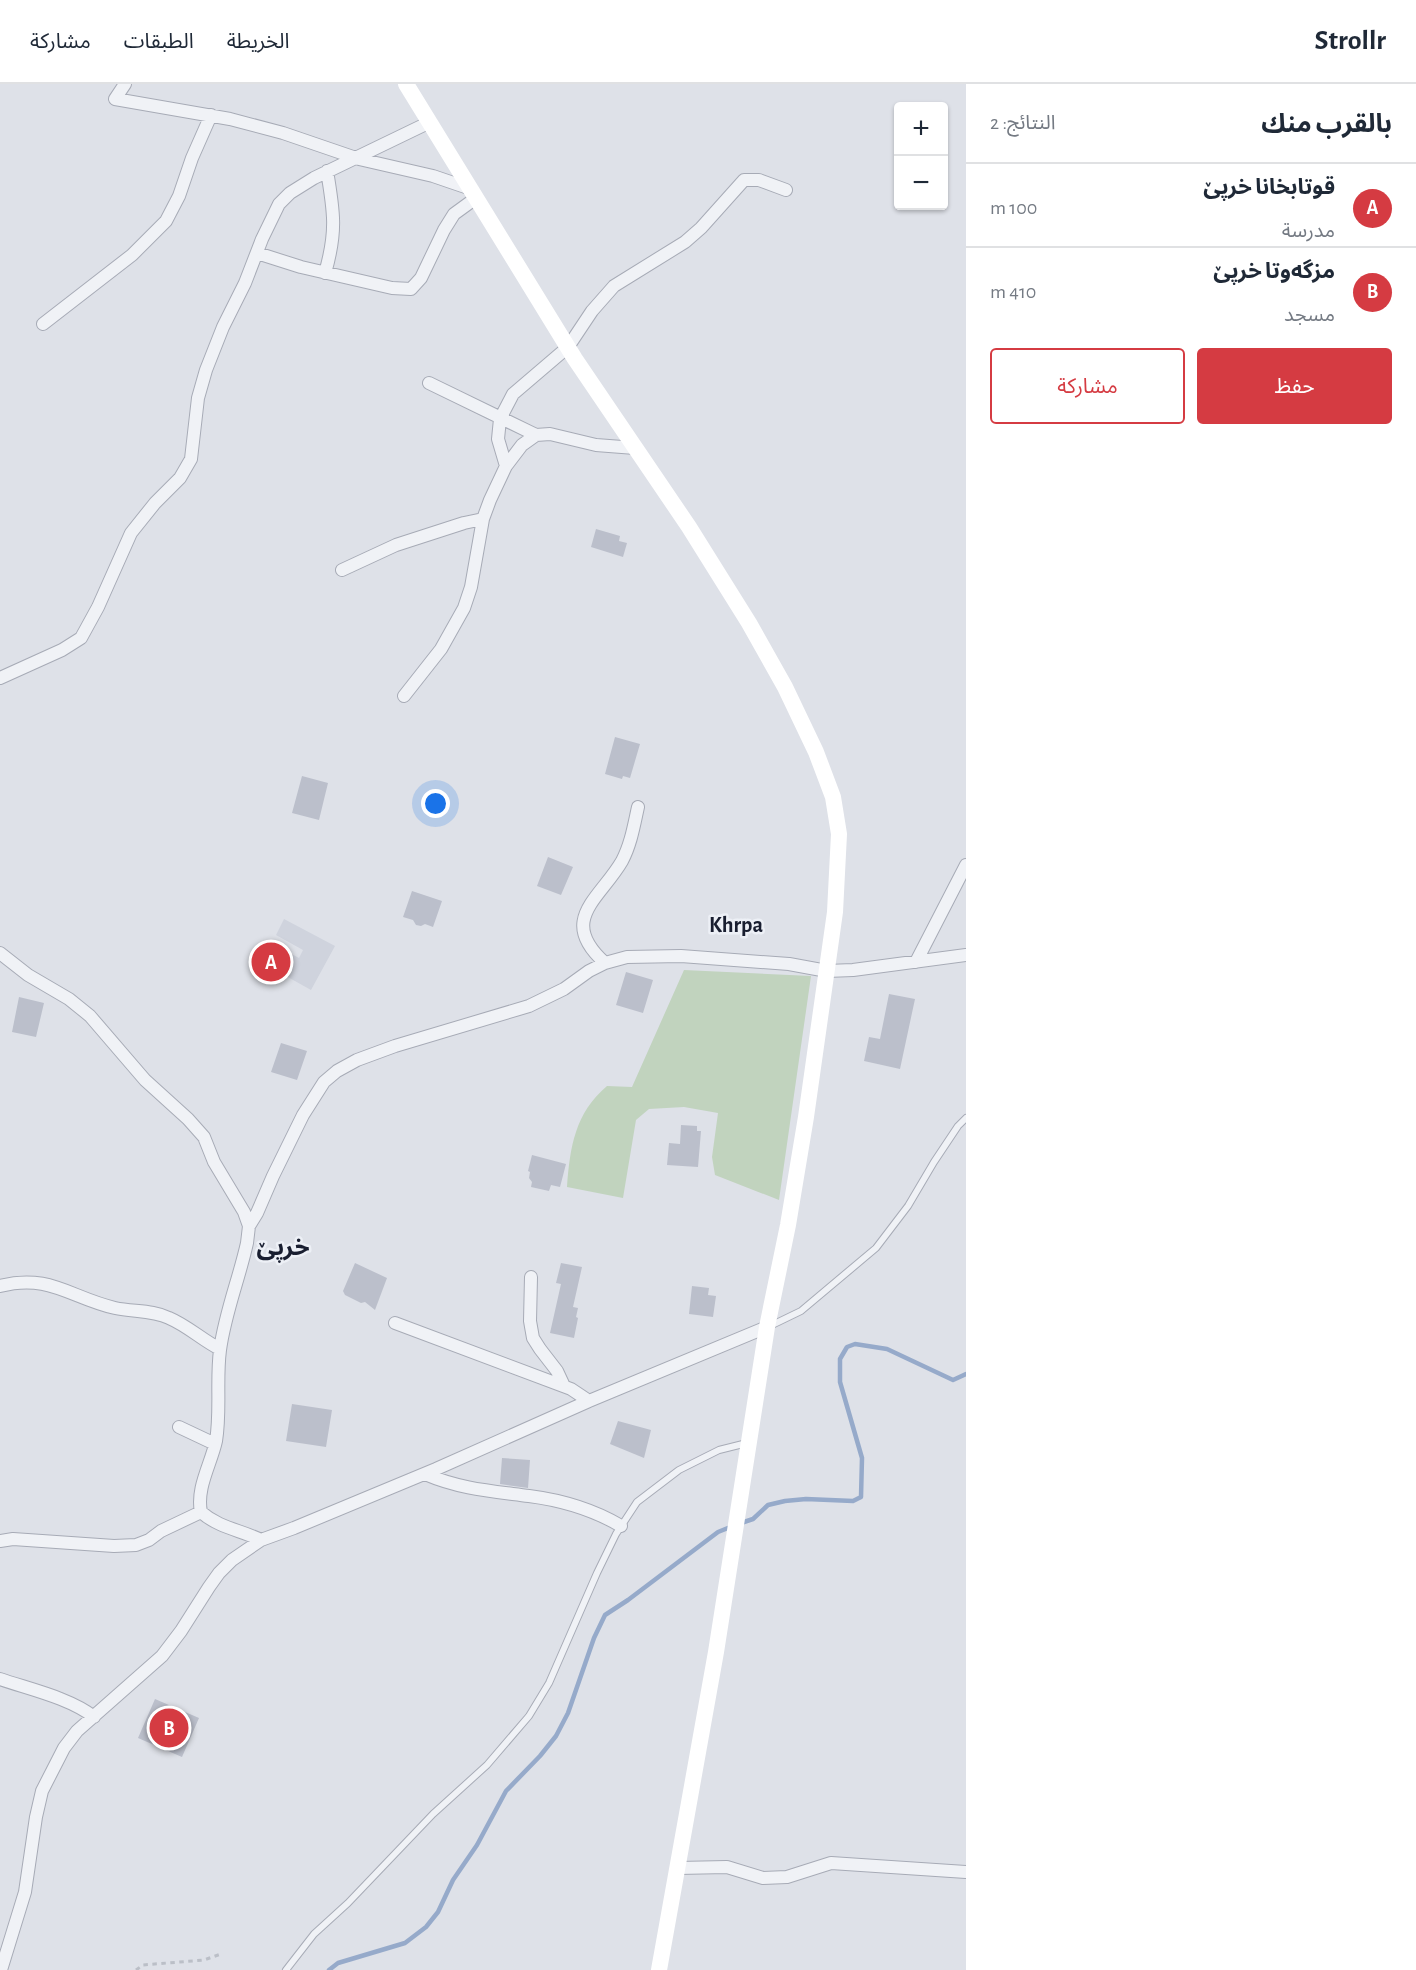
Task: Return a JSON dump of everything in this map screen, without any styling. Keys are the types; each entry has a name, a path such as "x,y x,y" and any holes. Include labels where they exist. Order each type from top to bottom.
{"street":[{"path":"125,84 115,99 230,118 283,133 355,158 433,176 474,193"},
{"path":"406,84 568,347 689,527 749,623 775,669 816,752 833,796 839,834 835,912 806,1117 788,1225 767,1327 734,1545 659,1970"},
{"path":"43,324 132,255 166,221 179,196 192,158 211,115"},
{"path":"0,678 62,650 81,638 98,607 131,533 155,503 180,478 191,459 198,398 206,370 279,204 290,193 327,171 430,122"},
{"path":"325,273 332,250 335,219 327,171"},
{"path":"506,466 498,438 500,419 513,394 568,347 592,311 614,286 685,242 701,228 744,180 759,180 786,189"},
{"path":"256,253 325,273 392,288 411,289 422,278 454,214 474,193"},
{"path":"429,383 536,435 564,436 596,445 635,448"},
{"path":"404,696 441,649 464,608 471,587 483,519 506,466 522,445 536,435"},
{"path":"342,570 396,545 483,519"},
{"path":"605,963 592,951 586,939 585,916 589,904 612,876 629,847 638,807"},
{"path":"916,962 966,865"},
{"path":"0,953 28,975 69,999 90,1016 145,1080 188,1119 204,1137 214,1162 244,1212 249,1226"},
{"path":"261,1540 245,1532 222,1526 201,1512 204,1476 215,1444 218,1426 220,1349 243,1262 249,1226 258,1213 273,1176 303,1115 324,1082 337,1071 357,1060 395,1046 528,1006 564,989 605,963 627,957 681,956 789,964 827,971 966,956"},
{"path":"531,1277 530,1321 533,1338 557,1371 564,1386"},
{"path":"0,1286 13,1282 32,1281 50,1284 96,1303 166,1316 220,1349"},
{"path":"395,1323 564,1386 589,1401"},
{"path":"1,1970 25,1892 42,1791 64,1748 77,1731 162,1656 219,1573 232,1560 261,1540 425,1474 589,1401 767,1327"},
{"path":"179,1427 215,1444"},
{"path":"425,1474 446,1483 467,1488 550,1500 608,1518 621,1526"},
{"path":"0,1541 13,1539 114,1546 136,1545 201,1512"},
{"path":"0,1679 64,1701 87,1711 94,1717"},
{"path":"678,1868 726,1867 763,1878 787,1877 831,1863 966,1872"}],"lane":[{"path":"767,1327 801,1311 876,1248 908,1206 958,1126 966,1119"},
{"path":"286,1970 314,1934 348,1903 433,1814 487,1765 530,1716 549,1683 597,1573 621,1526 637,1502 679,1470 719,1450 750,1442"}],"path":[{"path":"136,1970 143,1965 204,1960 221,1954"}],"shaded area":[{"path":"284,919 335,946 311,990 277,971 274,976 256,967 269,942 299,958 303,950 276,935"}],"green space":[{"path":"684,970 811,976 779,1200 715,1175 712,1157 718,1113 684,1107 649,1109 636,1120 623,1198 567,1187 570,1158 581,1119 596,1096 607,1086 632,1087"}],"building":[{"path":"596,529 620,536 619,541 627,543 623,557 591,547"},
{"path":"615,737 640,744 630,778 623,776 622,779 605,774"},
{"path":"302,776 328,783 319,820 292,813"},
{"path":"548,857 573,867 561,895 537,886"},
{"path":"412,891 442,901 433,927 425,924 416,925 413,920 403,917"},
{"path":"626,972 653,980 643,1013 616,1005"},
{"path":"889,994 915,999 900,1069 864,1061 869,1037 880,1039"},
{"path":"19,997 44,1003 36,1037 12,1032"},
{"path":"281,1043 307,1051 297,1080 271,1072"},
{"path":"681,1125 697,1126 697,1131 701,1131 698,1167 667,1165 669,1143 680,1144"},
{"path":"532,1155 566,1164 560,1187 551,1185 549,1191 531,1187 532,1182 528,1171"},
{"path":"355,1263 387,1278 375,1310 365,1302 361,1303 345,1295 343,1291"},
{"path":"561,1263 582,1267 573,1307 578,1308 574,1338 550,1333 561,1284 556,1283"},
{"path":"692,1286 709,1288 708,1295 716,1296 713,1317 689,1314"},
{"path":"292,1404 332,1410 326,1447 286,1441"},
{"path":"618,1421 651,1430 644,1458 610,1444"},
{"path":"502,1458 530,1460 528,1488 500,1484"},
{"path":"155,1699 199,1718 182,1757 138,1738"}],"waterway":[{"path":"741,1523 753,1519 768,1505 785,1501 806,1499 853,1501 861,1497 862,1458 840,1382 840,1359 847,1347 855,1344 887,1349 953,1380 966,1374"},
{"path":"329,1970 338,1963 405,1943 426,1927 438,1912 453,1880 477,1845 506,1791 556,1736 568,1713 594,1638 605,1615 718,1532 733,1526"}],"place":[{"name":"قوتابخانا خرپێ","path":"271,962"},
{"name":"مزگەوتا خرپێ","path":"169,1728"}],"district":[{"name":"Khrpa","path":"736,924"},
{"name":"خرپێ","path":"283,1247"}]}
